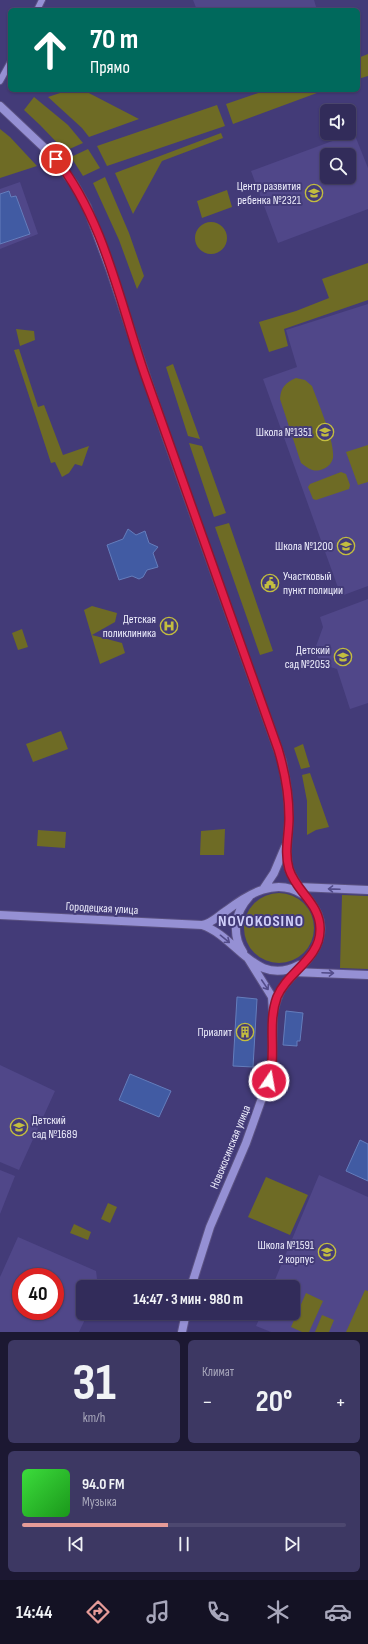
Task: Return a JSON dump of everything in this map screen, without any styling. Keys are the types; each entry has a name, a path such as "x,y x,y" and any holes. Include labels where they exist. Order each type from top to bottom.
{"street":[{"path":"0,81 8,67"},
{"path":"0,106 38,140 61,165 80,193 97,232 165,432 282,761 288,797 287,855 289,869 299,887 318,914 320,930 316,946 277,997 273,1013"},
{"path":"273,1013 272,996 247,958 237,939 236,924 241,908 245,902 270,881 288,837"},
{"path":"283,886 296,890 311,902"},
{"path":"202,925 211,922 240,900 268,887 283,886 368,890"},
{"name":"Городецкая улица","path":"0,915 202,925"},
{"path":"202,925 218,933 247,958 266,969 295,972 368,975"},
{"path":"281,971 294,968 307,959"},
{"name":"Новокосинская улица","path":"193,1280 210,1227 246,1143 272,1070 273,1013"},
{"path":"182,1332 185,1320"}],"shaded area":[{"path":"193,0 314,0 316,8 196,8"},
{"path":"368,54 368,76 360,78 360,57"},
{"path":"63,92 87,92 139,119 89,137 82,128 48,97"},
{"path":"261,92 320,92 233,124 226,104"},
{"path":"34,97 68,125 83,143 65,151 24,110"},
{"path":"217,105 225,126 107,166 97,146"},
{"path":"0,129 10,137 37,166 0,178"},
{"path":"221,133 223,138 162,161 133,214 115,173"},
{"name":"Центр развития ребенка №2321","path":"356,138 368,168 368,209 278,243 251,171 335,140 356,140"},
{"path":"88,149 100,168 83,176 71,157"},
{"path":"105,177 129,233 144,276 137,289 119,240 93,183"},
{"path":"20,182 38,234 0,249 0,189"},
{"path":"227,190 232,207 202,218 197,201"},
{"path":"208,222 214,222 224,229 227,238 226,244 220,251 214,254 208,254 198,247 195,241 195,235 202,225"},
{"path":"368,263 368,300 284,329 288,346 269,352 259,322 296,311 329,298 322,279"},
{"name":"Школа №1351","path":"368,304 368,586 341,596 263,379 297,367 286,330"},
{"path":"16,329 34,331 35,340 20,346"},
{"path":"19,349 38,407 44,405 63,455 89,446 82,466 75,464 69,473 62,477 55,462 51,463 14,350"},
{"path":"173,364 200,439 188,436 166,367"},
{"path":"296,378 305,380 312,386 326,422 331,442 333,458 331,463 325,468 317,471 312,470 301,463 280,399 281,391 284,386"},
{"path":"189,443 202,446 226,513 214,517"},
{"path":"368,445 368,482 358,485 346,452"},
{"path":"341,472 346,474 350,485 349,489 316,500 313,499 308,487 310,484"},
{"path":"229,523 273,651 260,655 215,527"},
{"name":"Детский сад №2053","path":"368,599 368,703 350,709 337,669 320,664 315,649 323,627 320,617"},
{"path":"92,606 117,613 115,622 92,635 122,643 125,653 100,664 84,610"},
{"path":"22,629 28,647 18,650 12,633"},
{"path":"61,731 68,749 33,762 26,744"},
{"path":"303,744 310,767 301,769 294,748"},
{"path":"310,773 329,827 316,830 307,835 307,801 302,775"},
{"path":"225,829 224,855 200,855 201,831"},
{"path":"38,830 66,832 65,848 37,846"},
{"path":"279,893 292,896 304,903 311,915 314,928 311,941 304,953 292,960 279,963 266,960 254,953 247,941 244,928 247,915 254,903 266,896"},
{"path":"342,895 368,896 368,969 340,968"},
{"name":"Детский сад №1689","path":"0,1065 55,1091 19,1170 0,1162"},
{"path":"0,1170 15,1176 0,1214"},
{"name":"Школа №1591 2 корпус","path":"319,1175 368,1197 368,1332 271,1332 256,1326 259,1320 300,1320 300,1280 275,1280"},
{"path":"266,1177 308,1195 290,1235 248,1217"},
{"path":"108,1203 117,1207 110,1223 101,1219"},
{"path":"74,1224 91,1232 88,1240 70,1233"},
{"path":"18,1237 96,1271 97,1280 76,1280 76,1320 85,1320 79,1332 0,1332 0,1277"},
{"path":"365,1290 368,1291 368,1332 346,1332"},
{"path":"306,1293 323,1301 309,1332 302,1332 291,1327 294,1320 300,1320 300,1307"},
{"path":"322,1315 334,1320 329,1332 315,1332"}],"building":[{"path":"9,191 11,197 16,196 30,234 0,244 0,194"},
{"path":"128,529 136,535 145,531 149,543 158,547 153,553 158,567 147,570 143,577 139,579 132,576 119,580 107,545 123,539"},
{"name":"Приалит","path":"237,997 257,999 253,1067 233,1066"},
{"path":"286,1011 303,1013 300,1041 297,1041 297,1046 283,1045"},
{"path":"130,1074 171,1091 159,1117 119,1100"},
{"path":"360,1140 368,1144 368,1181 346,1171"}],"place":[{"name":"Центр развития ребенка №2321","path":"314,193"},
{"name":"Школа №1351","path":"325,432"},
{"name":"Школа №1200","path":"346,546"},
{"name":"Участковый пункт полиции","path":"270,583"},
{"name":"Детская поликлиника","path":"169,626"},
{"name":"Детский сад №2053","path":"343,657"},
{"name":"Приалит","path":"245,1032"},
{"name":"Детский сад №1689","path":"19,1127"},
{"name":"Школа №1591 2 корпус","path":"327,1252"}],"district":[{"name":"NOVOKOSINO","path":"261,920"}],"route":[{"path":"56,159 80,193 97,232 175,461 278,749 286,777 289,818 287,855 289,869 295,882 315,908 320,921 319,938 316,946 277,997 273,1013 273,1056 272,1070 269,1081"}]}
